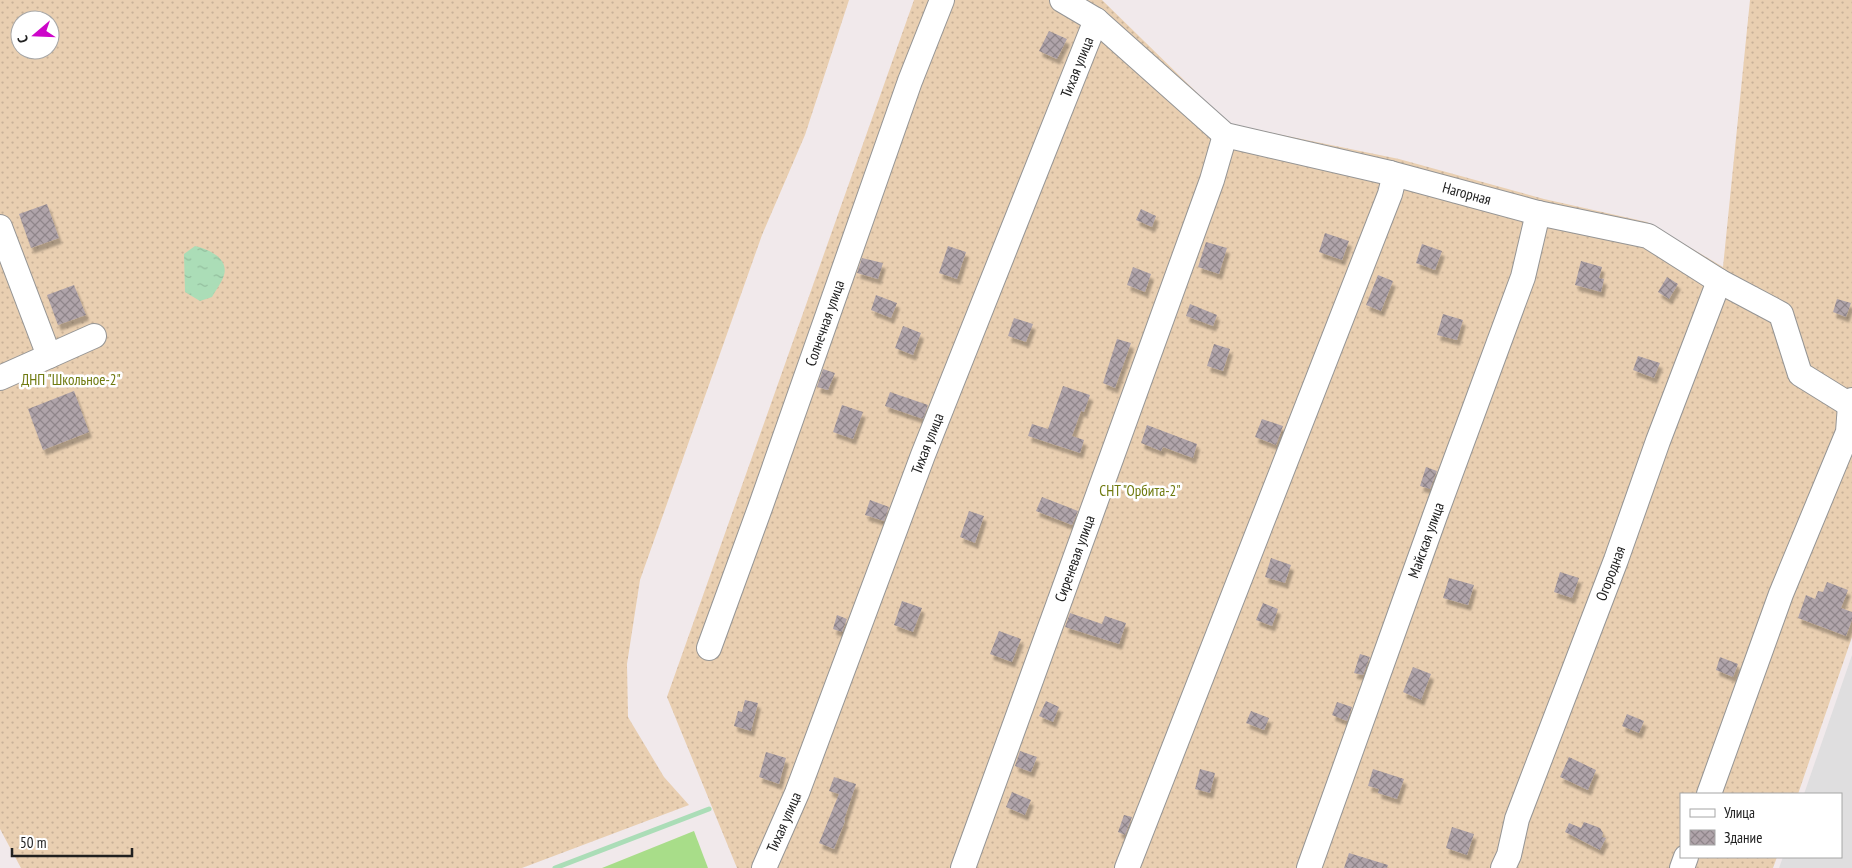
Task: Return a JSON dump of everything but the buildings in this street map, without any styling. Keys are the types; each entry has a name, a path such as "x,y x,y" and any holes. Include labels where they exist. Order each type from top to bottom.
{"street":[{"name":"Солнечная улица","path":"709,648 910,80 942,0"},
{"name":"Нагорная","path":"1062,0 1096,20 1225,135 1390,173 1538,213 1648,236 1719,281 1781,314 1800,374 1851,403"},
{"name":"Тихая улица","path":"764,868 797,793 923,455 1096,20"},
{"name":"Сиреневая улица","path":"963,868 1209,190 1225,135"},
{"path":"1127,868 1390,194 1393,182 1390,173"},
{"name":"Майская улица","path":"1309,868 1523,277 1538,213"},
{"path":"0,227 48,356"},
{"name":"Огородная","path":"1503,868 1509,856 1517,819 1616,560 1658,441 1719,281"},
{"path":"0,378 94,336"},
{"path":"1709,793 1781,594 1848,432 1851,403"}],"shaded area":[{"path":"1852,655 1852,868 1779,868 1783,858 1842,858 1842,793 1804,793"}],"green space":[{"name":"ДНП \"Школьное-2\"","path":"0,0 849,0 805,135 762,235 640,580 627,664 628,717 664,777 689,805 522,868 21,868 0,829"},
{"name":"СНТ \"Орбита-2\"","path":"914,0 1102,0 1229,124 1399,159 1544,199 1647,222 1723,267 1750,0 1852,0 1852,637 1798,793 1680,793 1680,858 1777,858 1773,868 737,868 667,697"},
{"path":"694,831 708,868 602,868"}],"water":[{"path":"195,246 206,249 216,255 225,269 222,280 212,297 200,301 185,292 184,254"}],"waterway":[{"path":"555,868 709,809"}]}
